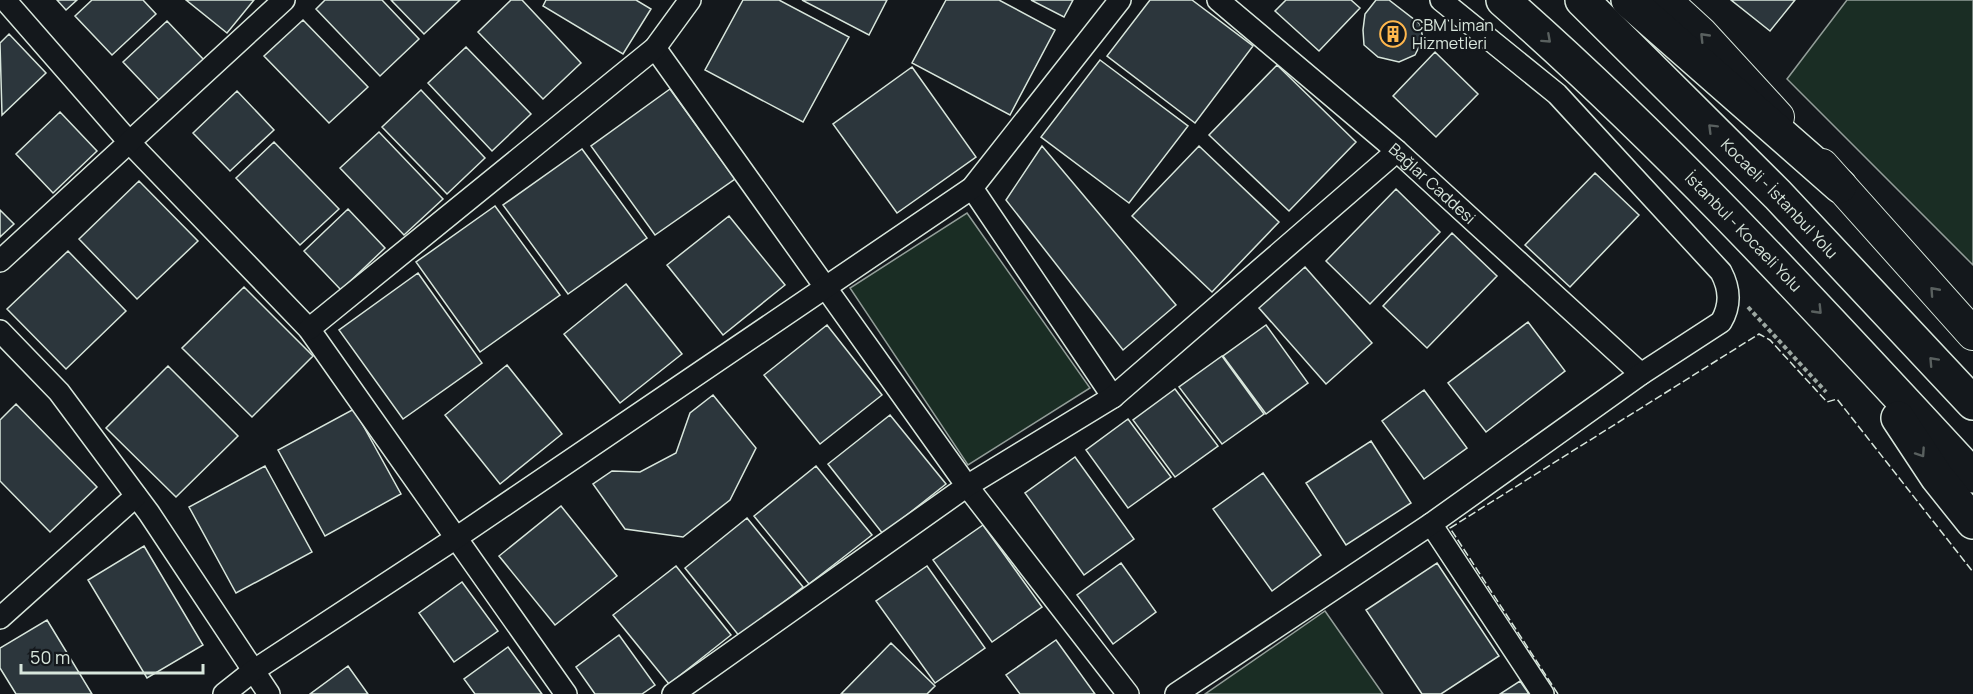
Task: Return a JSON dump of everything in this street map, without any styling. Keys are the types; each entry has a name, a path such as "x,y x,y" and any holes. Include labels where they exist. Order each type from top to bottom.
{"highway":[{"name":"İstanbul - Kocaeli Yolu","path":"1503,0 1607,94 1857,350 1973,476"},
{"name":"Kocaeli - İstanbul Yolu","path":"1582,0 1778,195 1973,404"},
{"path":"1628,0 1840,186"},
{"path":"1857,350 1910,436 1973,522"}],"main road":[{"path":"1665,0 1747,81 1973,334"}],"street":[{"path":"5,0 130,143 309,329 566,694"},
{"path":"0,261 284,0"},
{"path":"309,329 655,48 690,0"},
{"path":"224,694 253,671 456,538 972,188 1120,0"},
{"name":"Bağlar Caddesi","path":"1218,0 1397,151 1641,374"},
{"path":"1176,694 1431,524 1641,374 1721,322 1728,310 1728,286 1721,272 1557,94 1441,0"},
{"path":"655,48 967,486 1128,694"},
{"path":"673,694 967,486 1113,397 1397,151"},
{"path":"972,188 1113,397"},
{"path":"0,331 59,392 136,496 269,694"},
{"path":"0,618 136,496"},
{"path":"1431,524 1543,694"}],"path":[{"path":"1800,364 1826,392"}],"green space":[{"path":"1847,0 1973,0 1973,265 1787,79"},
{"path":"967,213 1090,388 968,465 850,288"},
{"path":"1325,611 1383,694 1205,694"}],"building":[{"path":"57,0 77,0 66,10"},
{"path":"92,0 143,0 156,14 112,55 75,16"},
{"path":"186,0 254,0 227,33"},
{"path":"325,0 382,0 419,39 380,76 316,9"},
{"path":"391,0 460,0 424,34"},
{"path":"511,0 522,0 581,63 543,99 478,32"},
{"path":"546,0 636,0 651,9 623,54 543,6"},
{"path":"743,0 779,0 849,37 803,122 705,70"},
{"path":"802,0 887,0 869,35"},
{"path":"946,0 999,0 1055,30 1010,115 912,63"},
{"path":"1031,0 1073,0 1064,17"},
{"path":"1150,0 1192,0 1253,46 1195,123 1107,56"},
{"path":"1286,0 1351,0 1360,8 1319,51 1275,11"},
{"name":"CBM Liman Hizmetleri","path":"1376,0 1389,0 1420,24 1423,39 1415,55 1399,62 1378,57 1364,45 1365,14"},
{"path":"1731,0 1795,0 1770,31"},
{"path":"303,20 368,87 329,123 264,56"},
{"path":"167,21 204,60 160,101 123,62"},
{"path":"9,34 46,73 2,115 0,43"},
{"path":"466,47 531,114 492,151 428,83"},
{"path":"1435,52 1478,94 1436,137 1393,96"},
{"path":"1100,60 1188,126 1129,203 1041,137"},
{"path":"1277,65 1356,142 1289,211 1209,135"},
{"path":"912,67 976,157 897,213 833,124"},
{"path":"670,89 735,179 655,235 591,146"},
{"path":"421,90 485,158 447,194 382,127"},
{"path":"237,91 274,130 230,171 193,133"},
{"path":"60,112 97,151 53,193 16,154"},
{"path":"379,132 443,199 404,235 340,168"},
{"path":"274,142 339,209 300,245 236,178"},
{"path":"1042,146 1176,305 1123,350 1006,200"},
{"path":"1199,146 1279,222 1212,292 1132,216"},
{"path":"582,149 647,238 568,294 503,205"},
{"path":"1595,173 1639,215 1570,287 1525,245"},
{"path":"139,181 198,241 137,299 79,239"},
{"path":"1396,189 1440,232 1370,304 1326,261"},
{"path":"495,206 560,295 480,352 416,262"},
{"path":"348,209 385,248 341,290 304,251"},
{"path":"0,210 14,224 0,237"},
{"path":"729,216 785,285 723,335 667,265"},
{"path":"1452,233 1497,276 1427,348 1383,306"},
{"path":"68,251 126,311 66,369 7,309"},
{"path":"1305,267 1372,343 1326,384 1259,308"},
{"path":"418,273 482,363 403,419 339,330"},
{"path":"626,284 682,354 620,403 564,334"},
{"path":"244,287 313,356 252,417 182,348"},
{"path":"1528,322 1565,371 1486,432 1448,383"},
{"path":"827,325 882,395 820,444 764,375"},
{"path":"1266,325 1308,383 1266,414 1223,356"},
{"path":"1222,356 1264,414 1222,444 1179,387"},
{"path":"507,365 562,434 500,484 445,415"},
{"path":"168,366 238,436 176,497 106,428"},
{"path":"1175,389 1218,446 1175,477 1133,420"},
{"path":"1424,390 1467,448 1424,479 1382,421"},
{"path":"713,395 756,448 730,500 683,537 625,529 593,484 612,471 640,472 676,453 690,413"},
{"path":"16,404 97,487 50,532 0,481 0,420"},
{"path":"354,409 401,494 325,536 278,450"},
{"path":"890,415 946,484 883,534 828,464"},
{"path":"1128,419 1171,477 1128,508 1086,450"},
{"path":"1371,441 1411,503 1346,545 1306,483"},
{"path":"1075,457 1134,539 1084,575 1025,493"},
{"path":"265,466 312,552 236,593 189,507"},
{"path":"816,466 872,535 809,584 754,516"},
{"path":"1263,473 1321,555 1272,591 1213,509"},
{"path":"561,506 617,576 555,625 499,556"},
{"path":"747,518 803,587 740,637 685,568"},
{"path":"983,525 1042,607 992,642 933,560"},
{"path":"144,546 203,645 147,678 88,580"},
{"path":"1121,563 1156,612 1113,644 1077,595"},
{"path":"1437,563 1499,656 1441,694 1422,694 1366,610"},
{"path":"676,566 731,635 669,684 613,615"},
{"path":"927,566 985,648 935,683 876,601"},
{"path":"462,582 498,631 454,662 419,613"},
{"path":"47,620 92,694 16,694 0,668 0,648"},
{"path":"619,635 655,685 642,694 595,694 576,667"},
{"path":"1056,640 1095,694 1020,694 1006,675"},
{"path":"891,643 935,686 927,694 841,694"},
{"path":"508,647 542,694 475,694 464,679"},
{"path":"348,666 368,694 310,694"},
{"path":"1520,681 1529,694 1500,694"}],"fence":[{"path":"1558,694 1450,528 1759,334 1770,340 1827,402 1837,399 1973,572"}],"place":[{"name":"CBM Liman Hizmetleri","path":"1393,34"}]}
